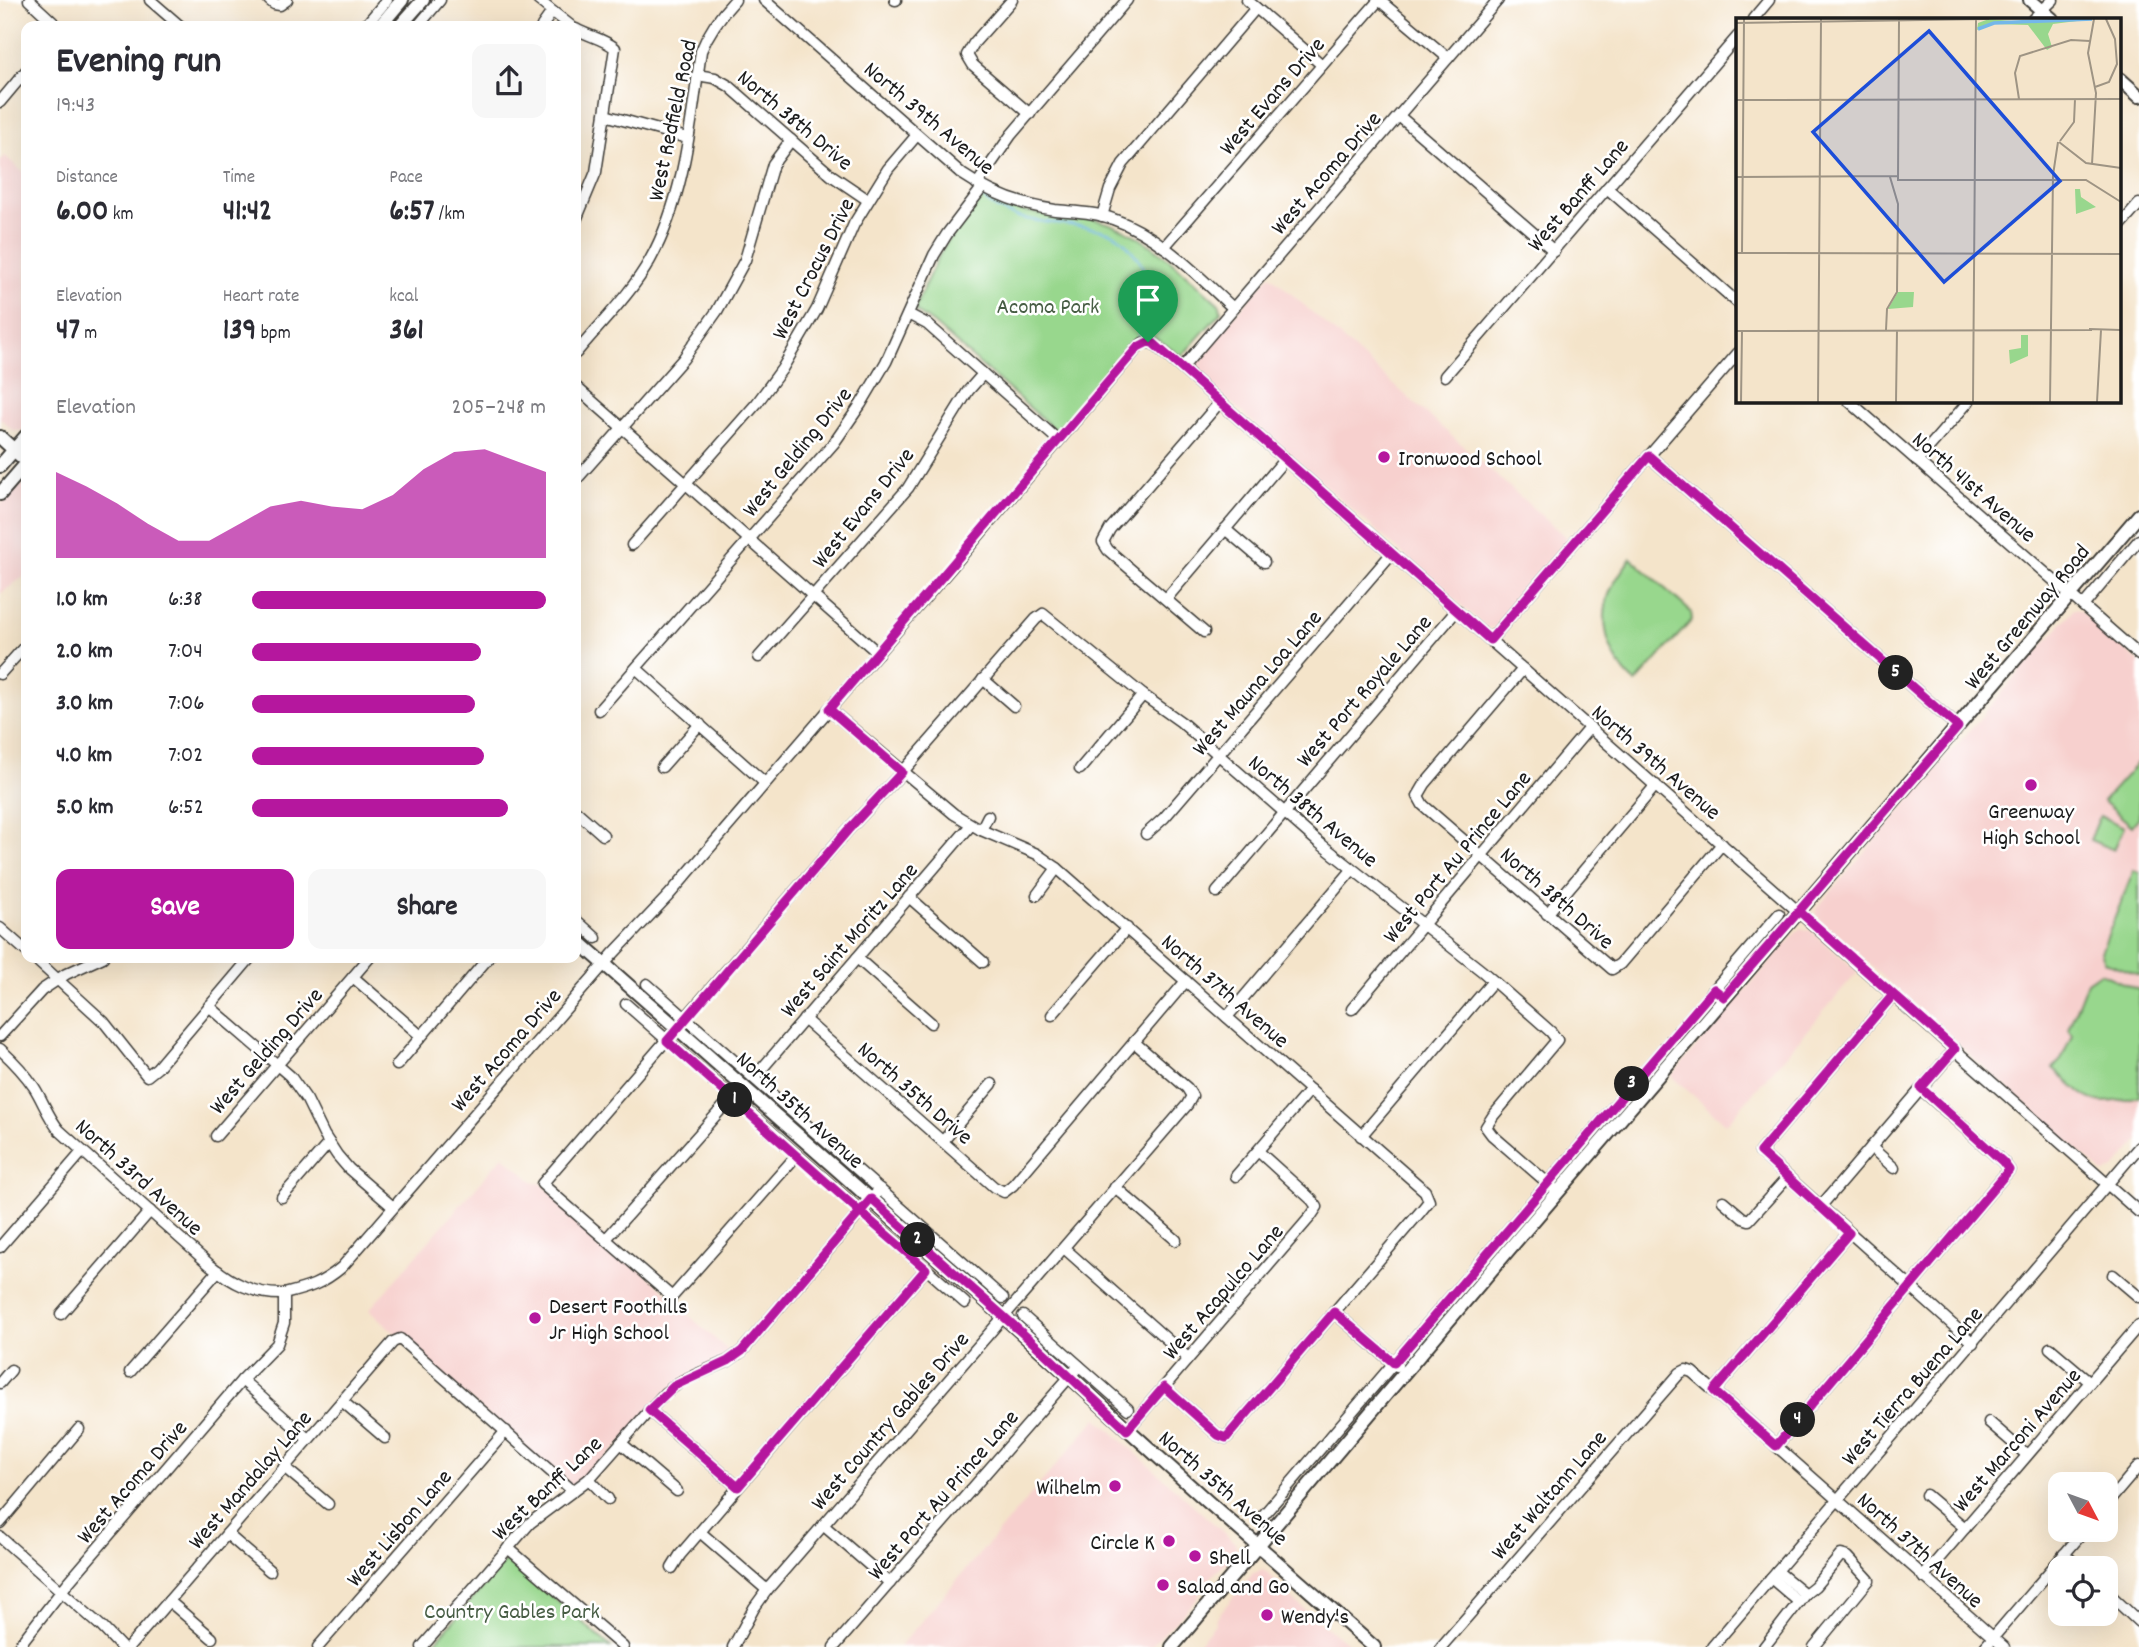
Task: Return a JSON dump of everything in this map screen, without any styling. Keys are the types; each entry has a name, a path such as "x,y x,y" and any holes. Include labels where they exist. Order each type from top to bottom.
{"main road":[{"path":"384,21 402,0"},
{"path":"404,21 423,0"},
{"path":"2030,0 2042,16"},
{"path":"2122,81 2139,96"},
{"path":"0,437 21,457"},
{"path":"0,466 21,442"},
{"path":"0,494 21,468"},
{"name":"West Greenway Road","path":"1172,1647 1406,1373 1553,1187 1719,993 1799,911 2139,515"},
{"name":"North 35th Avenue","path":"581,943 682,1023 876,1194 1127,1430 1374,1647"}],"street":[{"path":"29,0 52,21"},
{"path":"150,0 171,21"},
{"path":"269,0 284,3"},
{"path":"369,21 387,0"},
{"path":"425,21 440,0"},
{"path":"538,0 564,21"},
{"name":"West Redfield Road","path":"581,346 625,296 650,261 671,215 680,179 701,51 718,19 735,0"},
{"name":"North 39th Avenue","path":"764,0 961,174 979,186 1022,204 1102,216 1135,228 1164,247 1233,308"},
{"path":"1012,0 974,43 967,55 974,65 1030,114"},
{"path":"1247,0 1322,65"},
{"path":"1379,0 1448,58"},
{"name":"West Evans Drive","path":"1164,247 1379,0"},
{"name":"West Acoma Drive","path":"1182,368 1498,0"},
{"path":"1754,18 1769,0"},
{"path":"2042,16 2053,0"},
{"name":"West Gelding Drive","path":"599,710 818,462 847,424 886,362 934,255 979,186 999,149 1124,3 1130,15"},
{"path":"1102,216 1110,188 1123,164 1256,8"},
{"path":"546,21 552,12"},
{"path":"581,32 615,48 596,173 581,208"},
{"name":"West Banff Lane","path":"1446,376 1736,38"},
{"name":"North 38th Drive","path":"697,75 715,78 729,86 831,175 868,200"},
{"path":"0,102 21,77"},
{"path":"1047,94 1056,102"},
{"path":"605,115 687,138"},
{"path":"1399,116 1553,251"},
{"name":"West Crocus Drive","path":"632,545 757,403 782,369 817,309 845,243 868,200 888,169 917,135"},
{"path":"581,474 683,359 718,311 745,260 773,164 791,140"},
{"path":"1607,188 1736,301"},
{"path":"2122,224 2139,204"},
{"path":"908,314 927,324 1058,440"},
{"name":"North 39th Avenue","path":"1148,342 1153,343 1182,368 2139,1212"},
{"name":"West Acoma Drive","path":"18,1647 62,1592 277,1344 284,1323 284,1294 325,1281 342,1267 605,964 669,895 1138,347 1148,342"},
{"path":"1490,640 1736,355"},
{"name":"West Evans Drive","path":"759,657 908,488 968,391 984,374"},
{"path":"581,391 877,653"},
{"path":"1204,632 1108,550 1103,542 1110,529 1220,402"},
{"name":"North 41st Avenue","path":"1850,402 2139,655"},
{"path":"1917,461 1968,402"},
{"path":"1649,456 1958,727"},
{"path":"1166,599 1285,459"},
{"path":"1225,529 1264,562"},
{"name":"West Greenway Road","path":"2083,606 2139,540"},
{"name":"West Mauna Loa Lane","path":"1146,834 1164,818 1392,553"},
{"name":"West Port Royale Lane","path":"1217,892 1457,610"},
{"name":"North 38th Avenue","path":"983,678 1043,614 1143,695 1181,722 1352,870 1424,924 1551,1032 1557,1040 1486,1127 1553,1187"},
{"path":"0,674 21,651"},
{"path":"637,669 765,783"},
{"name":"North 38th Drive","path":"1523,669 1425,784 1418,796 1423,805 1612,970 1722,844"},
{"path":"797,1155 673,1297 542,1184 983,678 1014,706"},
{"path":"1080,769 1143,695"},
{"name":"North 37th Avenue","path":"829,709 954,814 981,830 1037,854 1057,867 1425,1191 1429,1200 1334,1312"},
{"path":"662,767 699,724"},
{"name":"West Port Au Prince Lane","path":"1352,1009 1590,727"},
{"path":"1547,914 1656,785"},
{"path":"581,815 603,835"},
{"path":"981,830 988,816"},
{"name":"West Saint Moritz Lane","path":"754,1077 971,825"},
{"path":"1037,895 1057,867"},
{"path":"1227,1017 1352,870"},
{"path":"909,897 984,962"},
{"name":"West Greenway Road","path":"1719,993 1779,914"},
{"path":"581,924 596,938"},
{"path":"0,928 21,947"},
{"path":"1052,1014 1126,928"},
{"path":"857,958 931,1023"},
{"path":"40,963 104,1023 147,1076 157,1068 246,963"},
{"path":"0,1036 42,990 91,963"},
{"name":"West Gelding Drive","path":"216,1136 365,963"},
{"path":"397,1065 484,963"},
{"path":"353,977 421,1036"},
{"path":"1134,1042 1186,981"},
{"path":"1362,1136 1493,981"},
{"name":"North 35th Avenue","path":"647,984 682,1023 754,1077 876,1194 1003,1298"},
{"path":"1893,995 1760,1152 1973,1343"},
{"name":"North 35th Avenue","path":"626,1004 965,1303"},
{"path":"209,1006 290,1076 307,1100 329,1143 349,1169 393,1207"},
{"name":"North 35th Drive","path":"804,1019 994,1187 1004,1192 1013,1185 1134,1042"},
{"name":"West Country Gables Drive","path":"733,1647 767,1590 1187,1105 1192,1096 1187,1088 1134,1042"},
{"name":"North 33rd Avenue","path":"0,1049 34,1087 52,1121 82,1152 227,1279 248,1289 284,1294"},
{"path":"1819,1207 1955,1049"},
{"path":"943,1141 992,1084"},
{"path":"1776,1446 2009,1170 1921,1088"},
{"path":"1236,1176 1310,1090"},
{"path":"606,1239 732,1097"},
{"path":"282,1197 329,1143"},
{"path":"1871,1147 1894,1168"},
{"name":"West Tierra Buena Lane","path":"1712,1647 2139,1147"},
{"name":"West Acapulco Lane","path":"1127,1430 1317,1207 1258,1151"},
{"path":"0,1247 82,1152"},
{"path":"1723,1201 1749,1220 1787,1178"},
{"path":"1115,1187 1176,1240"},
{"name":"West Greenway Road","path":"1260,1519 1394,1363 1553,1187"},
{"name":"West Banff Lane","path":"422,1647 530,1522 589,1479 649,1410 674,1386 728,1361 742,1351 876,1194"},
{"path":"61,1314 150,1211"},
{"path":"1714,1391 1849,1233"},
{"path":"1064,1248 1188,1358"},
{"path":"672,1568 680,1555 926,1269"},
{"path":"130,1372 218,1271"},
{"path":"2113,1275 2139,1297"},
{"path":"1164,1387 1218,1435 1226,1438 1334,1312 1406,1373"},
{"path":"1024,1316 1128,1409"},
{"name":"West Marconi Avenue","path":"1923,1577 2139,1325"},
{"name":"West Mandalay Lane","path":"129,1647 393,1342 400,1339 506,1431"},
{"path":"2050,1348 2090,1382"},
{"name":"West Port Au Prince Lane","path":"834,1647 1079,1366"},
{"path":"0,1383 11,1370"},
{"name":"North 37th Avenue","path":"1686,1370 1714,1391 2004,1647"},
{"name":"West Waltann Lane","path":"1441,1647 1635,1423 1680,1373 1686,1370"},
{"path":"243,1381 309,1439"},
{"path":"342,1401 385,1438"},
{"path":"649,1410 738,1487"},
{"path":"1989,1422 2027,1455"},
{"path":"0,1523 79,1429"},
{"path":"506,1431 573,1491"},
{"name":"West Lisbon Lane","path":"318,1647 506,1431"},
{"path":"621,1443 677,1491"},
{"path":"2118,1491 2139,1466"},
{"path":"284,1467 328,1504"},
{"path":"589,1479 608,1499"},
{"path":"1926,1495 1965,1528"},
{"path":"823,1525 890,1583"},
{"path":"700,1532 767,1590"},
{"path":"227,1534 270,1570"},
{"path":"0,1537 121,1647"},
{"path":"1985,1647 2074,1542"},
{"path":"508,1548 623,1647"},
{"path":"1764,1647 1798,1594 1815,1586 1841,1555 1848,1557 1869,1580 1814,1647"},
{"path":"1774,1574 1798,1594"},
{"path":"169,1601 212,1638"},
{"path":"2118,1602 2139,1622"}],"shaded area":[{"path":"5,156 21,170 21,431 13,430 0,418 0,162"},
{"name":"Ironwood School","path":"1270,275 1569,540 1495,627 1487,628 1194,370 1194,363"},
{"path":"21,485 21,579 0,594 0,505"},
{"name":"Greenway High School","path":"2074,609 2080,610 2139,662 2139,1140 2114,1169 2106,1173 1816,915 1817,908"},
{"path":"1800,928 1811,931 1858,972 1726,1124 1671,1076"},
{"name":"Desert Foothills Jr High School","path":"503,1156 535,1183 542,1184 672,1297 734,1356 682,1381 573,1491 369,1310"},
{"path":"1097,1418 1235,1543 1235,1555 1216,1572 1204,1585 1196,1600 1150,1647 899,1647"},
{"path":"1263,1570 1324,1626 1353,1647 1195,1647 1253,1573"}],"green space":[{"name":"Acoma Park","path":"983,197 1023,211 1093,219 1129,232 1177,266 1220,305 1221,312 1183,355 1178,355 1150,337 1139,338 1060,427 1054,429 915,308 935,263 952,234"},
{"path":"1631,558 1691,612 1692,620 1636,683 1613,654 1605,616 1612,587"},
{"path":"2139,761 2139,817 2132,826 2103,801"},
{"path":"2100,816 2124,827 2114,850 2090,840"},
{"path":"2134,870 2139,873 2139,975 2105,962 2101,952"},
{"path":"2100,973 2139,990 2139,1096 2109,1102 2090,1099 2053,1068 2061,1060 2072,1035 2068,1029 2087,982"},
{"name":"Country Gables Park","path":"510,1560 611,1647 431,1647 505,1561"}],"waterway":[{"path":"981,196 1003,212 1016,217 1102,230 1122,240 1142,265 1148,285 1145,317 1138,337"}],"place":[{"name":"Ironwood School","path":"1384,457"},
{"name":"Greenway High School","path":"2031,785"},
{"name":"Desert Foothills Jr High School","path":"535,1318"},
{"name":"Wilhelm","path":"1115,1486"},
{"name":"Circle K","path":"1169,1541"},
{"name":"Shell","path":"1195,1556"},
{"name":"Salad and Go","path":"1163,1585"},
{"name":"Wendy's","path":"1267,1615"}],"route":[{"path":"1148,342 1138,347 829,709 902,772 848,830 667,1041 860,1212 742,1351 728,1361 674,1386 649,1410 738,1487 926,1269 860,1212 871,1199 1127,1430 1164,1387 1218,1435 1226,1438 1334,1312 1394,1363 1714,989 1724,997 1799,911 1847,954 1893,995 1760,1152 1849,1233 1714,1391 1776,1446 2009,1170 1921,1088 1955,1049 1799,911 1958,727 1649,456 1490,640 1153,343 1148,342"}]}
